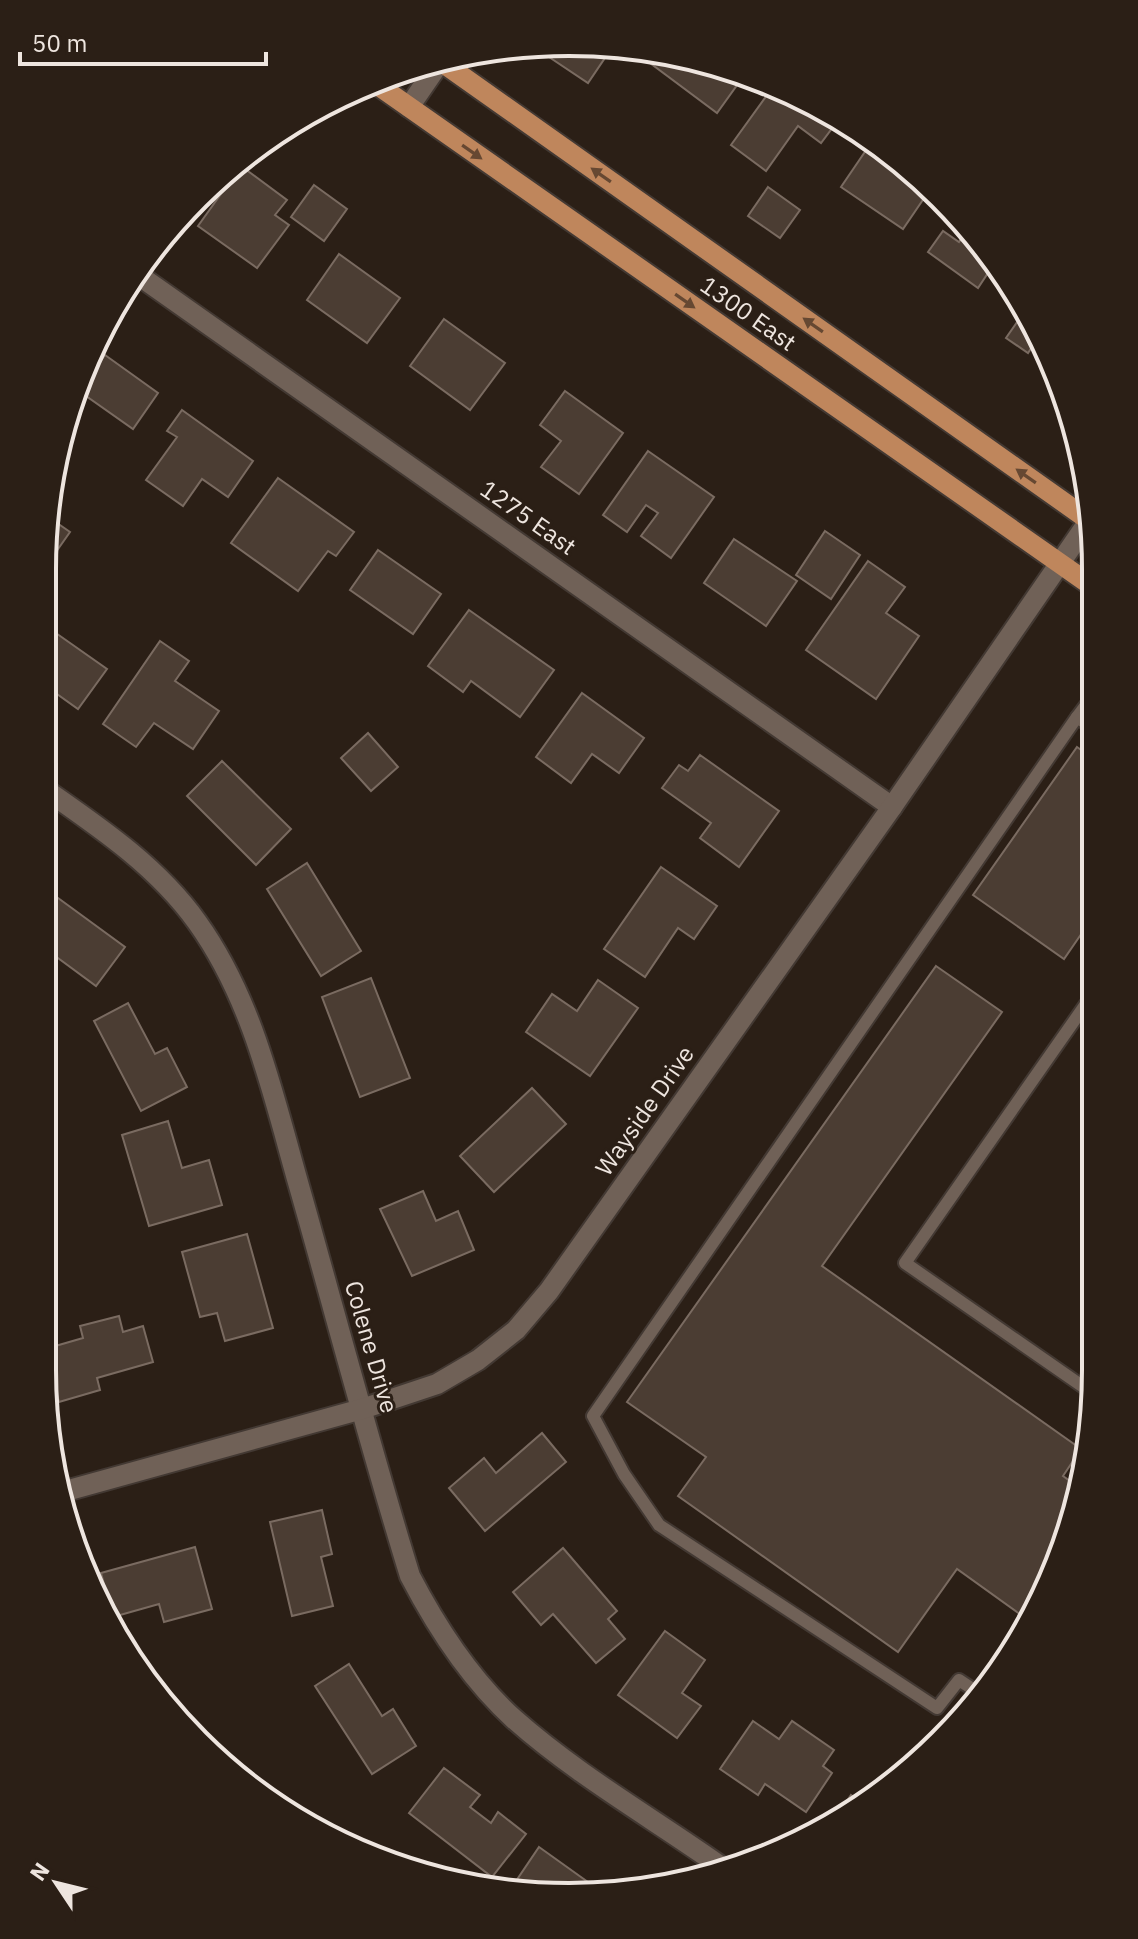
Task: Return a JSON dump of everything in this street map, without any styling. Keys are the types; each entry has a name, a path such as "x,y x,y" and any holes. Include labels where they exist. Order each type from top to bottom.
{"main road":[{"name":"1300 East","path":"454,69 1079,514"},
{"name":"1300 East","path":"385,90 1082,579"}],"street":[{"path":"409,107 431,75"},
{"name":"1275 East","path":"145,280 892,807"},
{"name":"Wayside Drive","path":"70,1490 362,1409 437,1384 478,1360 516,1330 549,1291 1081,535"},
{"name":"Colene Drive","path":"56,797 127,849 163,882 196,920 225,965 262,1057 410,1576 431,1616 483,1687 514,1719 715,1862"}],"lane":[{"path":"971,1688 959,1680 937,1708 659,1525 624,1474 593,1416 1082,710"},
{"path":"1077,717 1082,721"},
{"path":"1082,1010 905,1263 1082,1386"}],"building":[{"path":"548,57 605,57 588,83"},
{"path":"650,63 702,73 738,84 717,113"},
{"path":"767,96 832,129 821,143 798,126 766,171 731,145"},
{"path":"866,151 924,198 903,229 841,187"},
{"path":"247,170 287,200 275,215 289,225 257,268 198,226 225,189"},
{"path":"314,185 347,209 324,241 291,217"},
{"path":"768,187 800,210 780,238 748,216"},
{"path":"943,231 959,242 961,239 988,273 978,288 928,252"},
{"path":"339,254 400,298 367,343 307,300"},
{"path":"444,319 505,363 470,410 410,366"},
{"path":"1018,321 1032,348 1028,353 1006,338"},
{"path":"105,355 158,393 133,429 86,396"},
{"path":"565,391 623,433 579,494 541,467 561,441 540,425"},
{"path":"182,410 253,461 228,497 202,479 183,506 146,480 177,437 167,431"},
{"path":"648,451 714,497 671,558 641,536 658,513 646,505 627,532 603,515"},
{"path":"278,478 354,532 336,556 328,551 298,591 231,543"},
{"path":"58,524 70,532 57,551"},
{"path":"825,531 860,555 831,599 796,575"},
{"path":"734,539 797,581 766,626 704,583"},
{"path":"378,550 441,594 413,634 350,590"},
{"path":"868,561 905,587 886,613 919,636 876,699 806,650"},
{"path":"469,610 554,670 520,717 471,681 463,692 428,666"},
{"path":"56,633 107,669 78,709 56,693"},
{"path":"160,641 189,661 175,681 219,711 193,749 154,723 136,747 103,724"},
{"path":"582,693 644,738 619,773 592,754 571,783 536,757"},
{"path":"368,733 398,767 371,791 341,758"},
{"path":"1077,747 1082,751 1082,933 1064,959 973,895"},
{"path":"700,755 779,811 739,867 700,838 711,823 662,788 679,765 688,771"},
{"path":"222,761 291,829 256,865 187,796"},
{"path":"307,863 361,951 321,976 267,889"},
{"path":"661,867 717,906 694,939 678,928 645,977 604,949"},
{"path":"56,897 125,947 96,986 56,957"},
{"path":"936,966 1002,1012 822,1266 1076,1446 1074,1460 1063,1476 1070,1481 1055,1535 1020,1614 957,1569 898,1652 678,1496 706,1457 627,1402"},
{"path":"371,978 410,1078 360,1097 322,997"},
{"path":"598,980 638,1008 590,1076 526,1032 552,994 577,1011"},
{"path":"128,1003 155,1054 167,1048 187,1087 141,1111 94,1021"},
{"path":"532,1088 566,1124 494,1192 460,1156"},
{"path":"168,1121 182,1168 209,1160 222,1205 149,1226 122,1135"},
{"path":"423,1191 436,1221 458,1211 474,1250 412,1276 380,1209"},
{"path":"247,1234 273,1328 225,1341 217,1313 200,1317 182,1252"},
{"path":"119,1316 123,1332 143,1326 153,1362 97,1378 100,1390 59,1402 56,1346 83,1338 80,1326"},
{"path":"542,1433 566,1462 485,1531 449,1488 484,1458 496,1473"},
{"path":"322,1510 332,1554 321,1557 333,1606 292,1616 270,1522"},
{"path":"195,1547 212,1609 164,1622 159,1604 119,1615 101,1573"},
{"path":"563,1548 617,1611 608,1619 625,1639 596,1663 553,1614 541,1625 513,1592"},
{"path":"665,1631 705,1660 682,1693 701,1706 677,1738 618,1695"},
{"path":"349,1664 382,1716 393,1709 416,1746 372,1774 315,1686"},
{"path":"753,1721 779,1739 792,1721 834,1750 823,1766 832,1773 806,1812 765,1784 758,1795 720,1769"},
{"path":"444,1768 480,1795 470,1807 491,1823 498,1812 526,1834 492,1877 409,1813"},
{"path":"539,1847 588,1882 569,1883 517,1880"}]}
